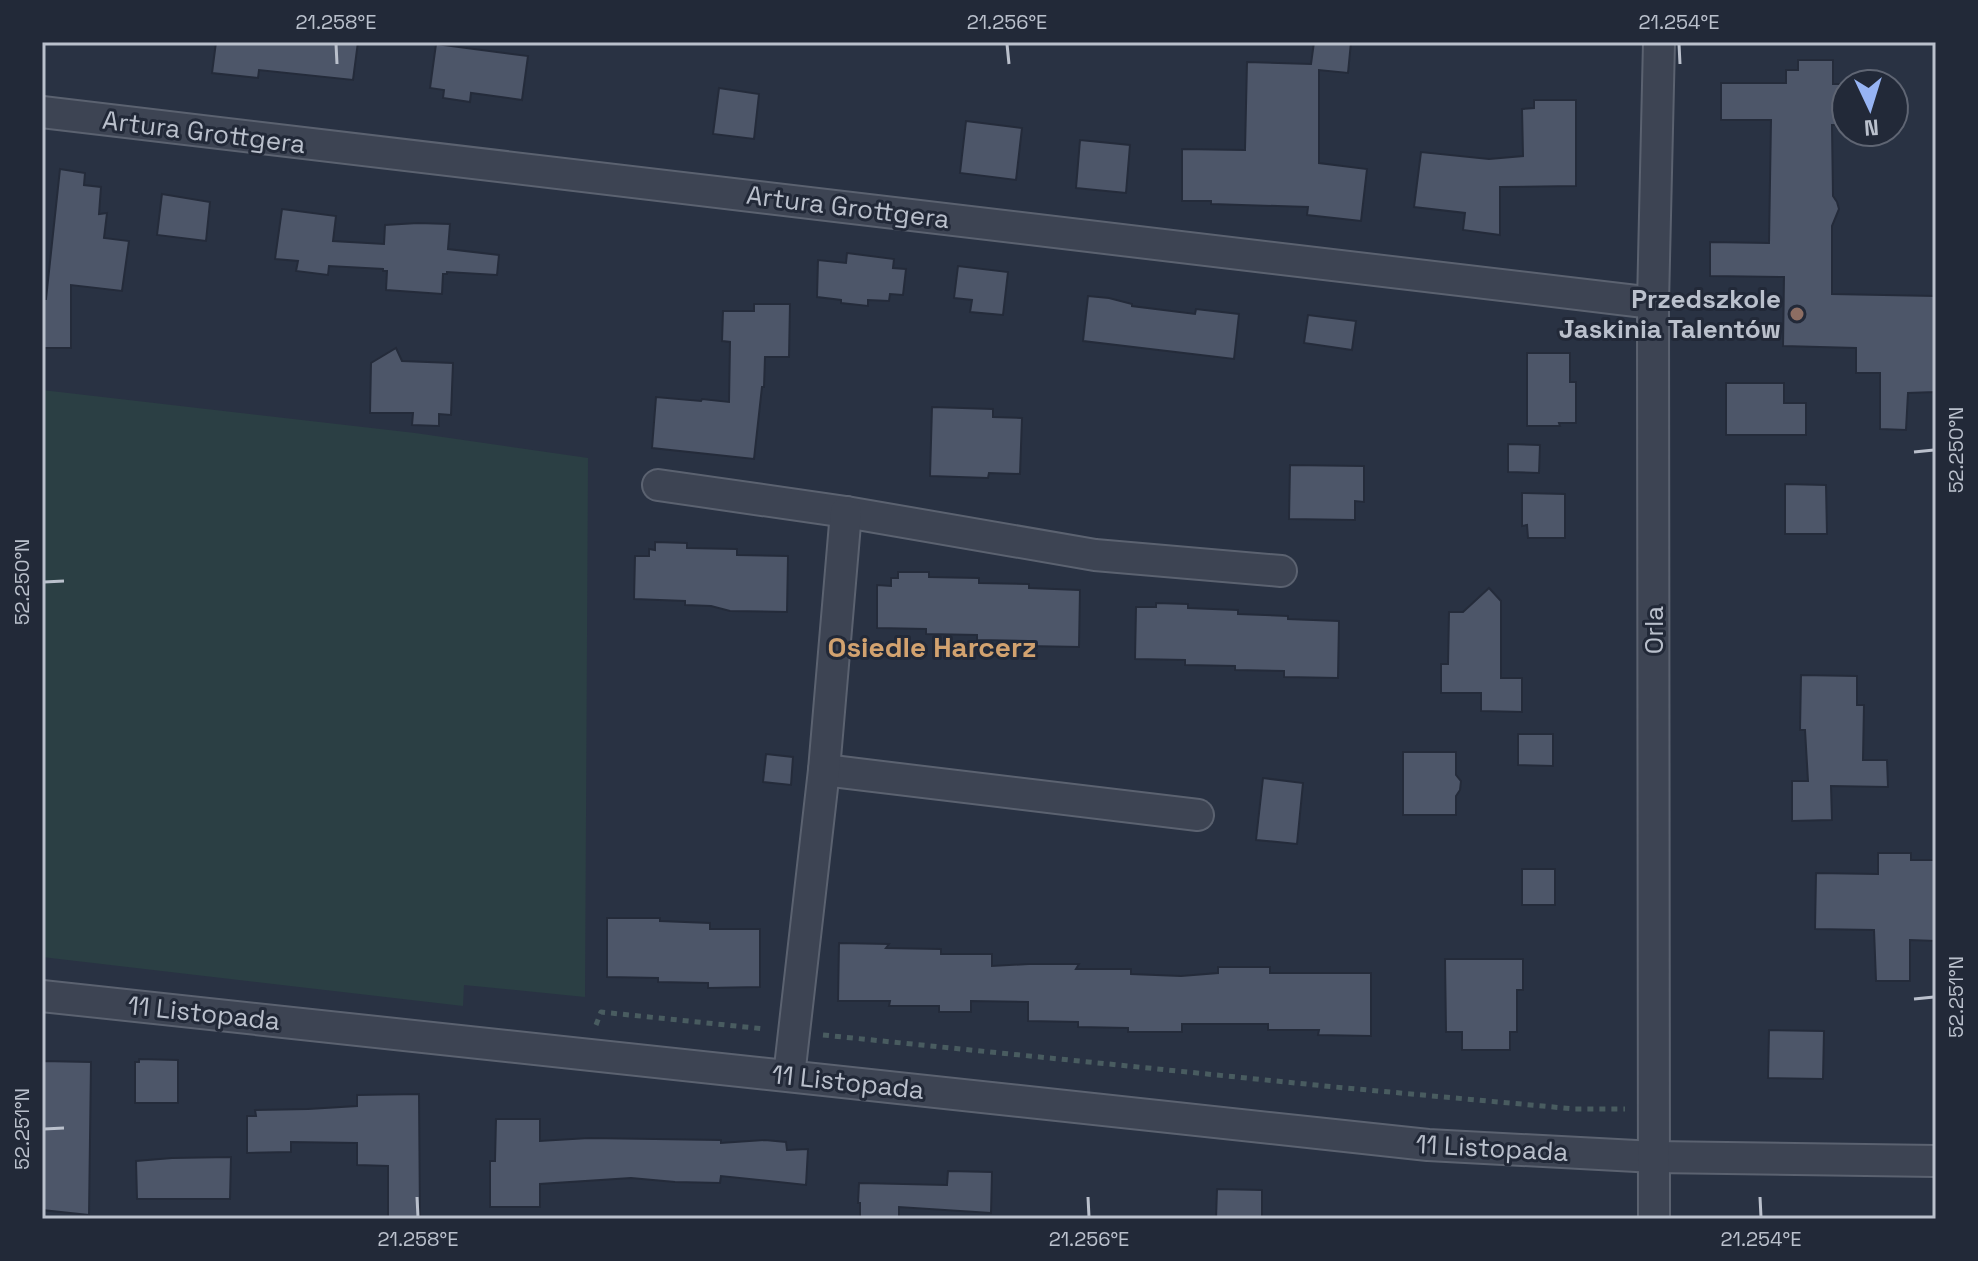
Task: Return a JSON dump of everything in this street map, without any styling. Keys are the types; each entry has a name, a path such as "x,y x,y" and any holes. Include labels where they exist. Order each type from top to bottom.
{"street":[{"name":"Orla","path":"1654,1219 1653,303 1659,42"},
{"name":"Artura Grottgera","path":"42,112 1653,303"},
{"path":"658,485 846,512 1095,555 1281,571"},
{"path":"789,1076 824,770 846,512"},
{"path":"824,770 1198,815"},
{"name":"11 Listopada","path":"42,996 1428,1145 1655,1157 1936,1161"}],"path":[{"path":"594,1030 601,1012 1365,1090 1575,1109 1630,1109"}],"green space":[{"path":"42,390 415,433 588,458 585,997 464,985 463,1006 42,957"}],"building":[{"path":"216,42 358,42 353,80 259,70 258,78 212,73"},
{"path":"1314,42 1351,42 1348,73 1319,70 1319,163 1367,169 1361,221 1307,215 1308,207 1182,201 1182,149 1245,150 1247,62 1311,64"},
{"path":"436,44 528,56 522,100 471,93 470,102 443,98 444,90 430,88"},
{"path":"1798,60 1833,60 1833,68 1830,68 1830,148 1833,196 1839,209 1832,226 1832,294 1936,296 1936,392 1908,393 1906,430 1880,429 1880,373 1856,373 1856,348 1783,346 1784,277 1710,276 1710,242 1769,243 1771,120 1721,120 1721,83 1786,83 1786,70 1798,70"},
{"path":"719,88 759,94 754,139 713,134"},
{"path":"1534,100 1576,100 1576,186 1500,187 1500,235 1463,230 1465,213 1414,207 1421,152 1489,159 1523,156 1522,109 1534,108"},
{"path":"966,121 1022,128 1016,180 960,173"},
{"path":"1080,140 1130,145 1126,193 1076,188"},
{"path":"60,169 85,173 84,185 101,187 99,214 107,213 104,238 129,241 122,291 71,285 71,348 42,348 42,299 46,299"},
{"path":"162,194 210,202 206,241 157,235"},
{"path":"282,209 336,216 333,241 384,244 385,225 450,224 448,249 499,255 497,275 447,272 443,274 442,294 386,290 387,271 383,269 329,266 328,275 296,271 298,261 275,259"},
{"path":"847,253 894,259 893,268 906,269 903,295 890,294 889,301 868,300 868,306 817,297 818,260 846,263"},
{"path":"958,266 1008,272 1003,315 970,312 972,300 954,298"},
{"path":"1088,296 1109,298 1132,306 1195,314 1196,309 1239,314 1234,359 1083,341"},
{"path":"754,304 790,304 789,357 765,357 754,459 652,448 656,397 729,402 730,342 722,341 723,311 754,311"},
{"path":"1308,315 1356,321 1352,350 1304,343"},
{"path":"396,348 402,361 453,363 451,415 439,414 439,426 412,425 413,413 370,413 371,363"},
{"path":"1527,353 1570,353 1570,382 1576,382 1576,423 1527,426"},
{"path":"1726,383 1784,383 1784,403 1806,403 1806,435 1726,435"},
{"path":"932,407 993,409 993,417 1022,418 1020,474 989,473 988,478 930,476"},
{"path":"1508,444 1540,445 1539,473 1508,472"},
{"path":"1290,465 1364,466 1364,502 1355,501 1355,520 1289,519"},
{"path":"1785,484 1826,485 1827,534 1785,534"},
{"path":"1522,493 1565,494 1565,538 1528,538 1527,525 1522,526"},
{"path":"655,542 687,543 687,548 737,549 737,555 788,556 787,612 730,611 711,606 685,605 685,601 634,599 635,556 649,556 649,549 655,550"},
{"path":"898,572 929,572 929,577 979,578 979,583 1029,584 1029,588 1080,590 1079,647 1026,646 1027,641 977,640 977,635 926,634 926,629 877,628 877,585 891,586 891,578 898,578"},
{"path":"1489,588 1501,601 1501,678 1522,678 1522,712 1481,711 1481,693 1441,693 1441,664 1448,664 1449,612 1463,612"},
{"path":"1156,603 1238,610 1238,614 1288,616 1288,619 1339,621 1338,678 1284,677 1284,671 1185,665 1185,660 1135,659 1136,607 1156,607"},
{"path":"1801,675 1857,676 1857,705 1864,705 1863,760 1887,760 1888,787 1831,786 1832,820 1792,821 1792,781 1808,781 1805,730 1800,730"},
{"path":"1518,734 1553,734 1553,766 1518,765"},
{"path":"1403,752 1456,752 1456,775 1461,781 1456,796 1456,815 1403,815"},
{"path":"766,754 793,757 791,785 763,782"},
{"path":"1263,778 1303,783 1297,844 1256,840"},
{"path":"1878,853 1911,853 1911,860 1936,860 1936,941 1910,940 1910,981 1876,981 1874,930 1815,929 1816,873 1878,874"},
{"path":"1522,869 1555,869 1555,905 1522,905"},
{"path":"607,918 660,918 660,921 710,923 710,929 760,929 760,987 708,988 708,983 607,977"},
{"path":"839,943 941,949 941,954 992,954 992,966 1079,964 1076,969 1131,969 1131,974 1181,976 1218,973 1218,967 1270,967 1270,973 1371,973 1371,1036 1318,1035 1319,1030 1268,1030 1268,1024 1182,1024 1182,1032 1128,1032 1128,1028 1078,1027 1078,1022 1028,1021 1028,1002 971,1001 971,1012 939,1012 939,1006 889,1006 890,1001 838,1001"},
{"path":"1445,959 1523,959 1523,990 1517,990 1517,1032 1510,1032 1510,1050 1462,1050 1462,1032 1446,1032"},
{"path":"1769,1030 1824,1031 1823,1079 1768,1078"},
{"path":"139,1059 178,1060 178,1103 135,1103 135,1062"},
{"path":"42,1061 91,1062 89,1215 42,1210"},
{"path":"419,1094 420,1219 388,1219 388,1166 357,1165 357,1143 291,1142 291,1152 247,1153 247,1116 256,1116 255,1110 357,1106 357,1095"},
{"path":"496,1119 540,1119 540,1141 589,1138 786,1142 787,1150 808,1149 806,1185 721,1176 720,1183 631,1178 540,1184 540,1207 490,1207 490,1161 495,1161"},
{"path":"231,1157 230,1199 137,1199 136,1161"},
{"path":"948,1171 992,1172 991,1213 899,1207 899,1219 860,1219 859,1183 947,1185"},
{"path":"1217,1189 1262,1190 1262,1219 1216,1219"}],"place":[{"name":"Przedszkole Jaskinia Talentów","path":"1797,314"}],"district":[{"name":"Osiedle Harcerz","path":"932,647"}]}
